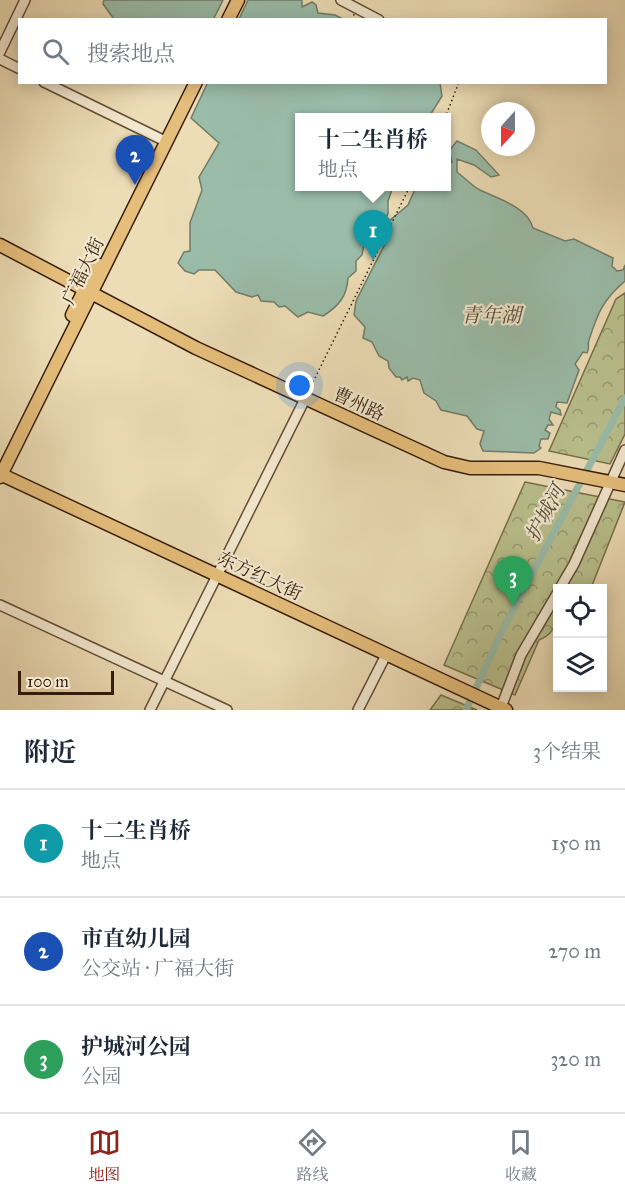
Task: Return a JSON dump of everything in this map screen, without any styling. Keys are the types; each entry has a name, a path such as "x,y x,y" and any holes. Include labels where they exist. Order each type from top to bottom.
{"main road":[{"path":"223,18 232,0"},
{"path":"229,18 238,0"},
{"name":"广福大街","path":"165,141 190,84"},
{"name":"广福大街","path":"0,475 88,291 195,84"},
{"name":"曹州路","path":"0,245 196,348 417,451 470,468 539,468 625,484"},
{"name":"东方红大街","path":"0,475 500,708"}],"street":[{"path":"0,52 25,0"},
{"path":"341,0 375,18"},
{"path":"0,59 18,68"},
{"path":"48,84 165,141"},
{"path":"150,710 305,399"},
{"path":"562,584 574,564 609,481 625,450"},
{"path":"500,708 521,655 553,600"},
{"path":"0,605 227,710"},
{"path":"358,710 386,654"}],"path":[{"path":"447,113 458,84"},
{"path":"305,399 342,319 408,191"}],"green space":[{"path":"625,293 625,434 610,464 549,451 616,299"},
{"path":"525,482 625,502 593,584 553,584 553,629 539,640 515,695 444,665"},
{"path":"441,695 477,710 430,710"}],"water":[{"path":"104,0 223,0 214,18 113,18 103,4"},
{"path":"248,0 302,0 302,7 312,2 316,5 318,13 341,18 239,18"},
{"path":"207,84 440,84 442,96 431,113 295,113 295,191 392,191 388,201 388,214 384,221 367,235 362,234 361,238 365,240 362,255 356,261 356,271 348,278 341,300 323,316 308,312 298,317 285,306 279,307 274,302 261,301 258,295 252,297 236,292 215,270 199,270 194,274 185,271 178,263 184,252 190,251 190,223 202,190 199,177 219,143 191,118"},
{"name":"青年湖","path":"457,141 476,150 499,175 491,177 474,165 457,159 457,172 474,186 519,209 525,214 533,228 565,241 574,239 613,258 612,266 617,271 623,270 625,265 625,281 611,294 602,307 588,342 587,353 583,352 575,364 579,370 567,403 557,402 556,407 560,410 561,415 551,412 549,419 553,425 548,425 545,430 550,433 548,439 541,439 539,446 541,448 534,453 483,451 480,444 484,431 477,429 467,416 441,410 436,401 424,393 420,380 413,378 408,381 407,377 402,380 396,377 389,368 388,361 379,356 372,342 363,338 365,327 354,315 356,301 388,238 389,221 408,205 414,191 451,191 451,148"}],"waterway":[{"name":"护城河","path":"466,710 503,629 625,398"}],"place":[{"name":"市直幼儿园","path":"135,185"},
{"name":"十二生肖桥","path":"373,260"},
{"name":"护城河公园","path":"513,606"}]}
